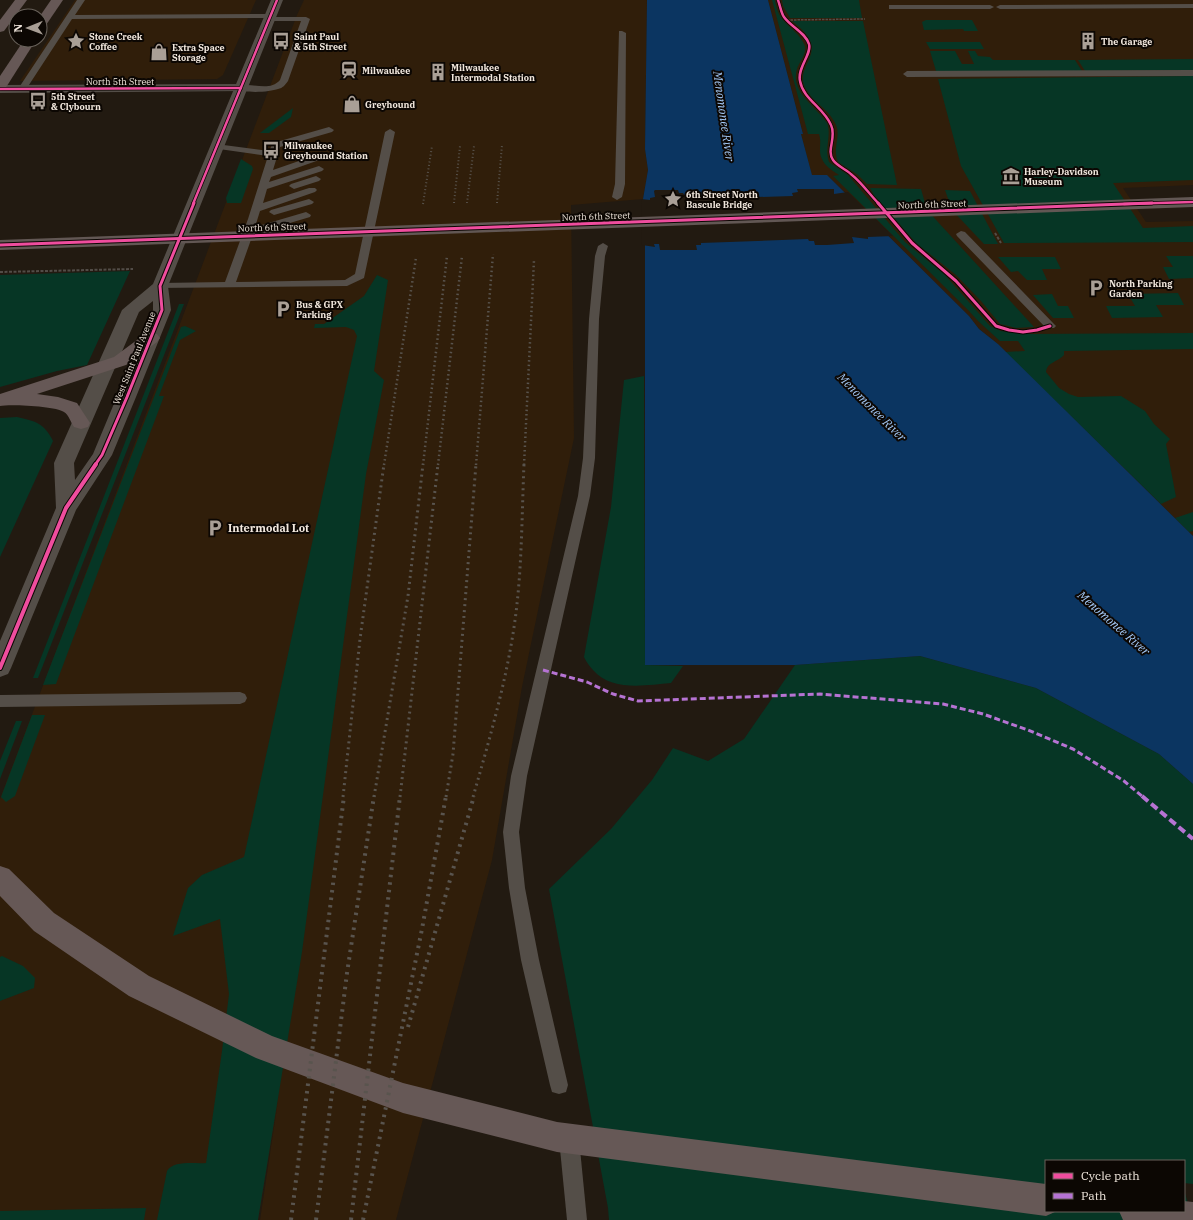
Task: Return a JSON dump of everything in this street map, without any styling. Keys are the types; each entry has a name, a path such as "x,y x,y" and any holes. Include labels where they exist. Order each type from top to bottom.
{"highway":[{"path":"0,28 21,0"},
{"path":"48,11 54,0"},
{"path":"48,13 57,0"},
{"path":"0,88 25,48"},
{"path":"0,400 106,366 130,355 151,338"},
{"path":"0,400 26,400 64,405 71,408 81,423"},
{"path":"0,878 44,922 140,986 266,1048 403,1098 557,1138 1045,1200"},
{"path":"1142,1212 1193,1218"}],"main road":[{"name":"North 6th Street","path":"0,245 1193,202"}],"street":[{"name":"West Saint Paul Avenue","path":"66,508 64,463 131,310 160,286 219,146 277,0"},
{"name":"North 5th Street","path":"0,88 241,88"},
{"name":"West Saint Paul Avenue","path":"0,668 66,508 102,455 162,310 160,286"}],"lane":[{"path":"22,89 82,0"},
{"path":"1000,7 1193,6"},
{"path":"892,7 990,7"},
{"path":"70,17 306,19 282,85 276,88 241,88"},
{"path":"617,197 620,184 622,33"},
{"path":"907,74 1193,73"},
{"path":"160,286 347,282 360,276 390,132"},
{"path":"219,146 272,159 327,138 276,145 272,159 266,175 260,198 230,284"},
{"path":"266,175 322,156"},
{"path":"263,187 319,169"},
{"path":"260,198 316,179"},
{"path":"254,214 312,190"},
{"path":"254,214 309,202"},
{"path":"248,232 306,215"},
{"path":"961,234 1050,326"},
{"path":"559,1085 530,960 517,888 512,832 519,776 584,496 589,458 594,318 600,256 603,246"},
{"path":"0,702 240,698"},
{"path":"570,1149 577,1220"}],"path":[{"path":"786,18 865,19"},
{"path":"786,18 795,27"},
{"path":"0,272 133,269"}],"shaded area":[{"path":"75,0 256,0 223,75 217,79 20,81 42,48 48,48 48,40"},
{"path":"304,0 647,0 645,149 648,170 643,199 571,205 574,438 522,687 492,860 396,1220 260,1220 278,1101 258,1220 0,1220 0,799 297,15"},
{"name":"Harley-Davidson Museum","path":"768,0 1193,0 1193,185 1123,188 1146,222 1193,221 1193,536 998,344 979,329 969,316 830,178 812,176 801,134 803,134"}],"green space":[{"path":"772,0 775,0 781,18 798,35 805,46 804,55 797,69 797,85 805,98 827,123 829,132 827,151 829,162 848,175 905,242 945,275 990,326 1001,331 1026,334 1193,333 1193,349 1064,351 1064,355 1048,366 1046,372 1059,388 1069,394 1078,397 1121,396 1145,411 1154,424 1170,439 1166,444 1176,497 1161,504 1005,352 1025,351 1018,341 1000,341 978,321 833,176 839,175 826,165 820,155 819,134 808,134"},
{"path":"782,0 859,0 862,18 790,18 783,6"},
{"path":"926,20 972,20 978,31 964,31 963,29 924,30 922,22"},
{"path":"792,21 863,21 897,185 867,184 858,175 838,162 836,151 838,132 835,123 828,113 810,96 804,85 804,73 812,51 811,45 806,34"},
{"path":"926,42 980,42 984,49 930,49"},
{"path":"930,51 955,51 962,64 974,64 968,51 975,51 978,56 990,57 993,60 1075,60 1082,71 936,71"},
{"path":"1193,59 1193,70 1085,71 1078,60"},
{"path":"1193,76 1193,180 1113,183 1143,228 1193,226 1193,242 1004,243 961,166 938,79"},
{"path":"293,108 291,117 269,133 260,133"},
{"path":"241,159 252,166 253,169 241,203 227,203 226,198"},
{"path":"870,188 921,189 927,210 1034,327 1016,328 1000,324 981,301 956,275 916,243 874,195"},
{"path":"945,190 970,191 998,244 984,244 952,210"},
{"path":"1166,256 1193,256 1193,278 1169,279 1163,267 1173,267"},
{"path":"998,257 1055,257 1061,269 1042,269 1047,280 1027,280 1018,271 1011,272"},
{"path":"130,271 87,365 57,371 0,387 0,275"},
{"path":"377,275 388,280 374,371 384,380 366,474 302,952 258,1220 157,1220 167,1171 174,1165 185,1163 206,1163 229,994 220,919 173,936 188,888 202,875 244,857 357,336 354,330 346,327 314,328 315,324 324,324 364,296"},
{"path":"1178,293 1184,305 1156,305 1163,317 1112,318 1106,306 1135,306 1128,294"},
{"path":"1052,294 1058,306 1068,306 1074,318 1053,318 1033,295"},
{"path":"179,304 184,304 38,678 33,678"},
{"path":"185,326 196,331 180,340 159,396 164,396 56,684 43,685 181,327"},
{"path":"644,376 645,665 683,666 671,683 630,686 610,682 601,677 590,667 584,657 611,507 624,380"},
{"path":"17,417 38,424 46,430 53,441 0,557 0,418"},
{"path":"1193,512 1193,531 1189,532 1175,518"},
{"path":"920,656 1036,688 1159,754 1193,784 1193,1184 1185,1183 1185,1160 1045,1160 1045,1212 1185,1212 1185,1193 1193,1220 609,1220 549,889 611,829 652,780 673,748 708,761 744,739 795,665"},
{"path":"32,715 45,715 15,796 6,802 1,797"},
{"path":"16,721 22,721 0,779 0,761"},
{"path":"2,956 23,966 35,978 34,988 0,1001 0,957"},
{"path":"146,1208 144,1220 0,1220 0,1211"}],"water":[{"name":"Menomonee River","path":"647,0 768,0 803,134 801,134 812,175 827,175 969,316 979,329 998,344 1193,536 1193,784 1159,754 1036,688 920,656 795,665 645,665 645,222 643,199 648,170 645,149"}],"pier":[{"path":"797,189 834,189 834,194 848,192 893,236 868,237 868,239 852,237 854,243 827,245 815,245 814,241 809,241 808,239 701,243 701,245 696,245 697,250 660,250 659,244 654,244 655,247 642,245 641,199 650,200 650,198 655,197 655,190 678,190 679,193 683,193 685,196 691,196 692,199 793,196 792,193 798,192"}],"railway":[{"path":"497,203 502,145"},
{"path":"423,204 432,146"},
{"path":"454,203 460,146"},
{"path":"467,203 474,146"},
{"path":"476,465 493,254"},
{"path":"423,465 447,256"},
{"path":"438,465 462,256"},
{"path":"384,465 416,258"},
{"path":"524,465 534,260"},
{"path":"343,797 360,639 384,464"},
{"path":"374,797 408,596 423,464"},
{"path":"400,797 438,464"},
{"path":"446,797 453,754 476,464"},
{"path":"473,797 505,677 514,628 520,569 524,464"},
{"path":"291,1220 344,796"},
{"path":"316,1220 347,973 374,796"},
{"path":"351,1220 400,796"},
{"path":"363,1220 422,929 446,796"},
{"path":"408,1027 474,796"}],"marked path":[{"path":"543,670 587,682 613,694 638,701 820,694 943,704 983,714 1028,730 1073,749 1124,781 1193,839"}],"cycle path":[{"path":"0,668 66,508 102,455 127,397 162,310 160,286 277,0"},
{"path":"778,0 784,17 800,32 809,44 809,51 801,67 799,79 801,87 807,96 824,112 832,126 834,135 830,152 833,161 853,175 912,243 956,281 996,326 1002,329 1023,332 1050,326"},
{"path":"0,89 241,88"},
{"path":"0,245 1193,202"}],"place":[{"name":"Stone Creek Coffee","path":"76,41"},
{"name":"Saint Paul & 5th Street","path":"281,41"},
{"name":"The Garage","path":"1088,41"},
{"name":"Extra Space Storage","path":"159,52"},
{"name":"Milwaukee","path":"349,70"},
{"name":"Milwaukee Intermodal Station","path":"438,72"},
{"name":"5th Street & Clybourn","path":"38,101"},
{"name":"Greyhound","path":"352,104"},
{"name":"Milwaukee Greyhound Station","path":"271,150"},
{"name":"Harley-Davidson Museum","path":"1011,176"},
{"name":"6th Street North Bascule Bridge","path":"673,199"},
{"name":"North Parking Garden","path":"1096,288"},
{"name":"Bus & GPX Parking","path":"283,309"},
{"name":"Intermodal Lot","path":"215,528"}]}
